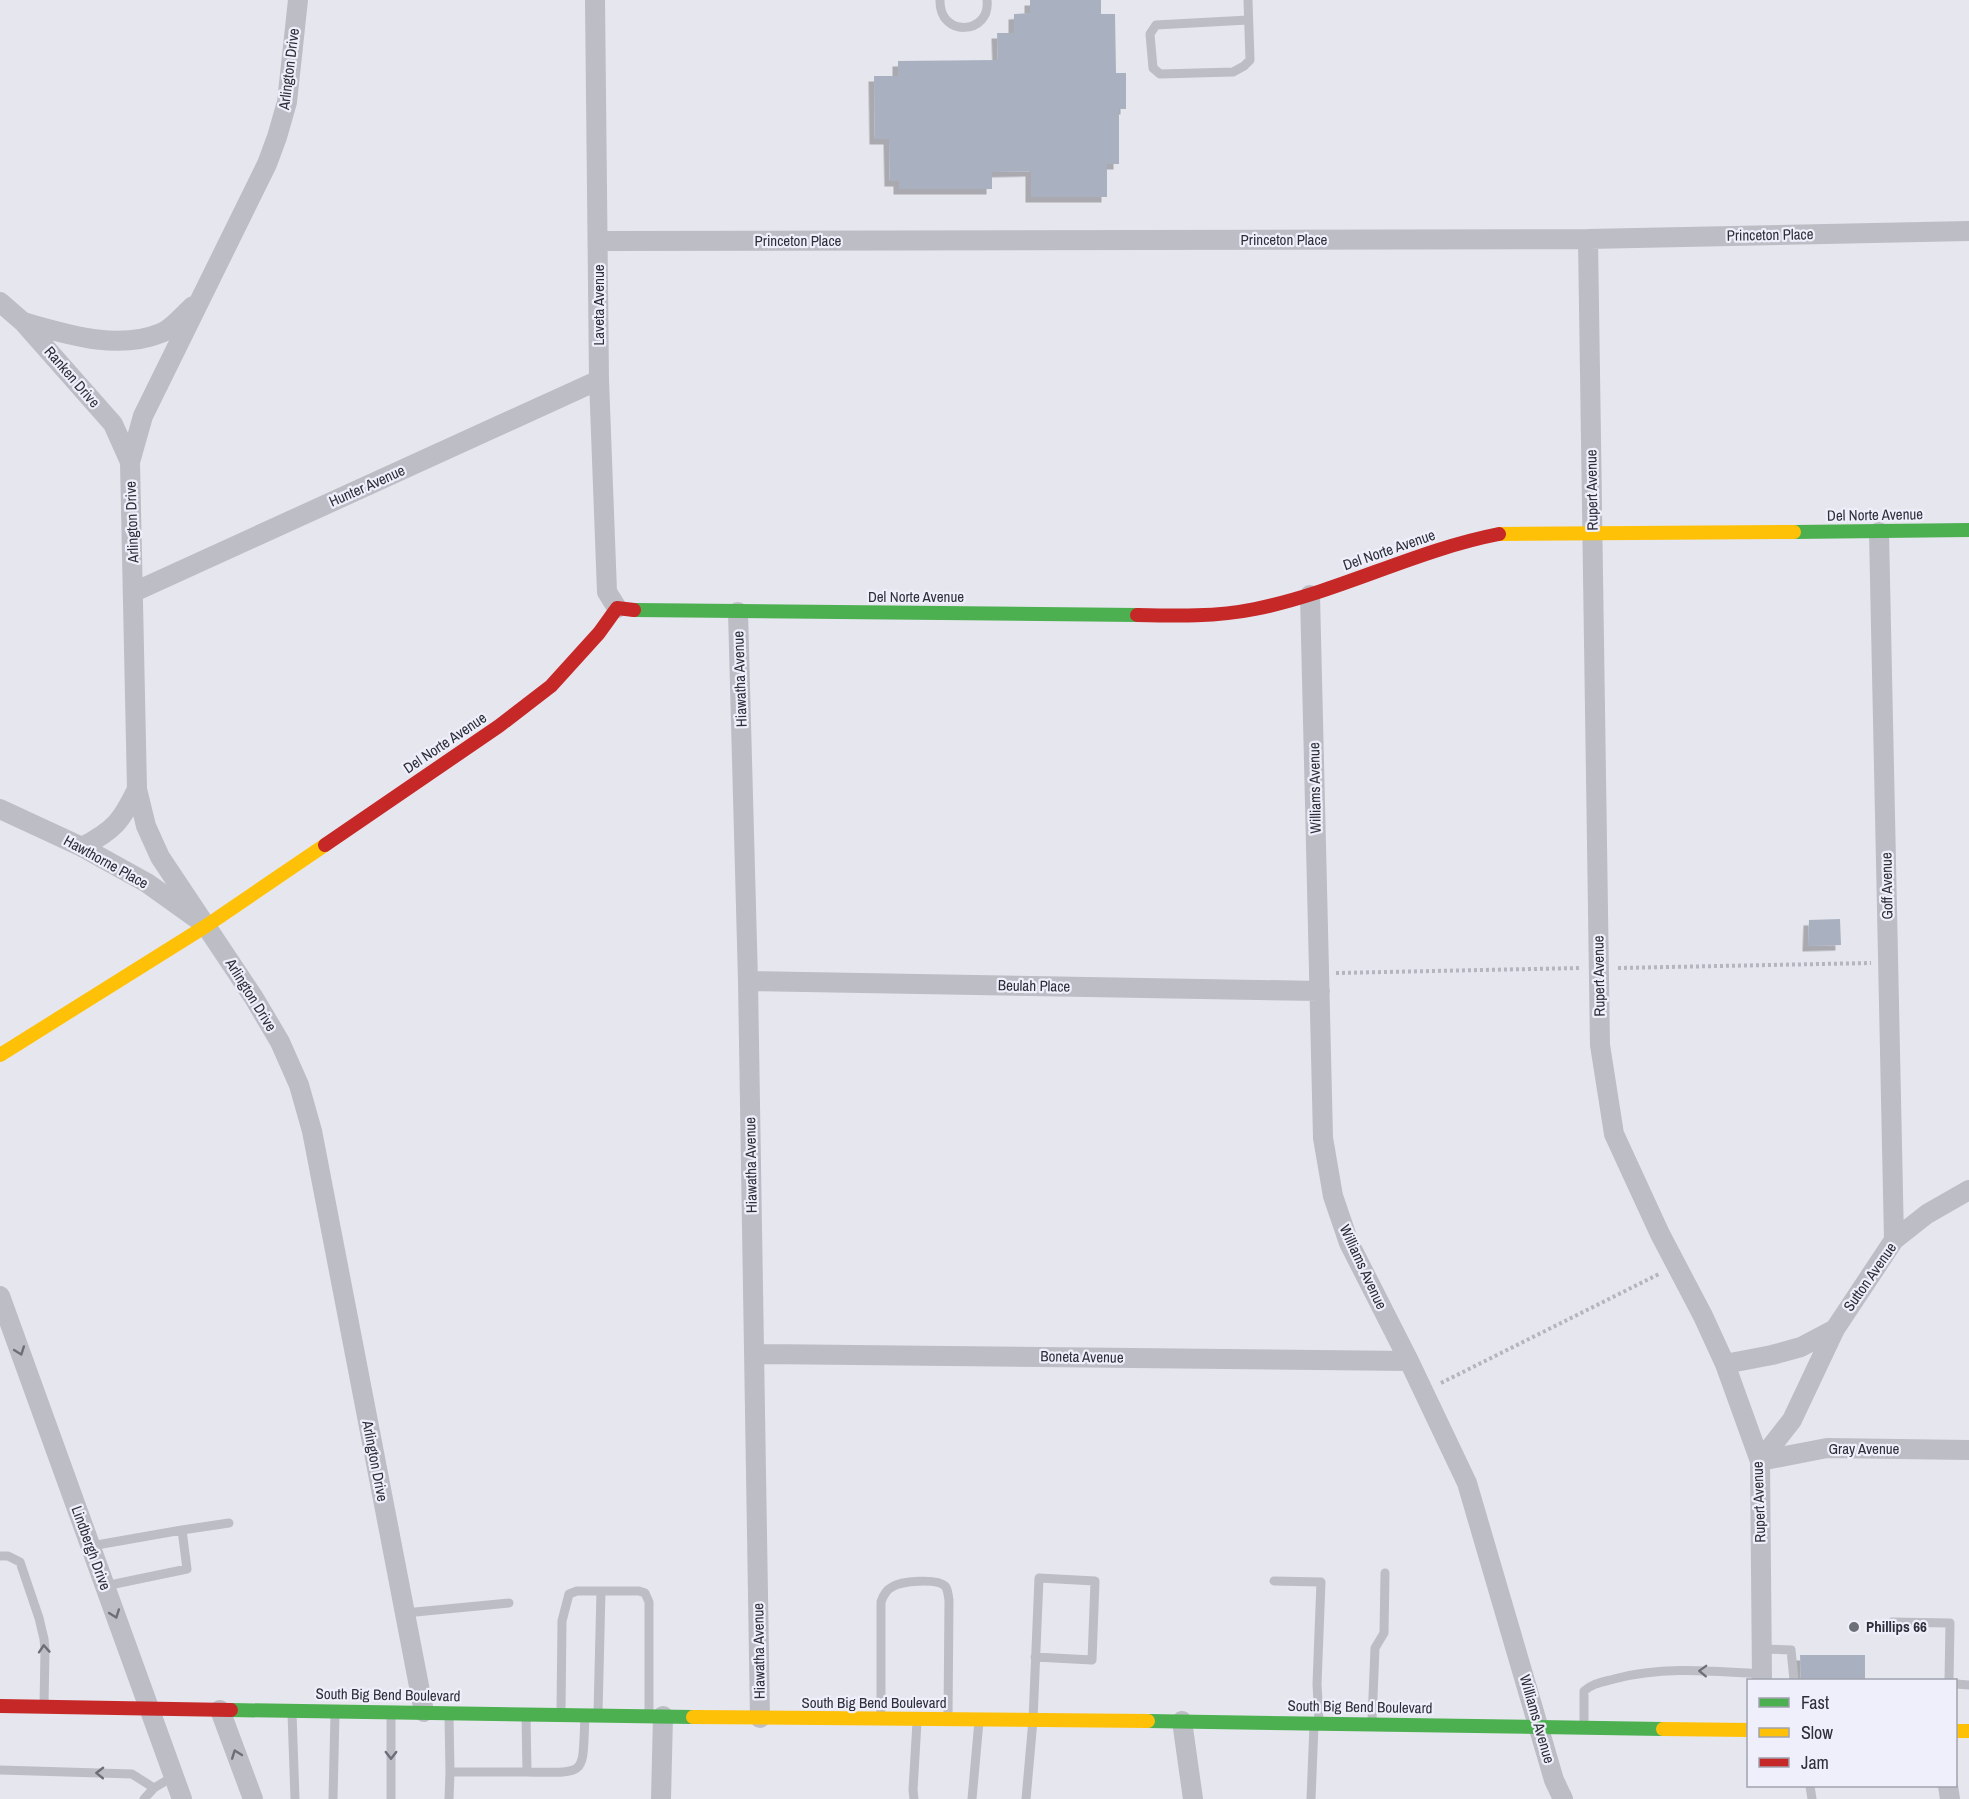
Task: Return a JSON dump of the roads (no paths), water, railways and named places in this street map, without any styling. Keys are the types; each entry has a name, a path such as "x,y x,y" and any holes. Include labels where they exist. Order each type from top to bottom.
{"street":[{"name":"Arlington Drive","path":"298,0 287,102 277,137 267,164 143,416 130,462 137,789 146,826 159,856 207,926 280,1042 302,1096 312,1131 424,1712"},
{"name":"Laveta Avenue","path":"595,0 599,380 607,592 617,608"},
{"name":"Princeton Place","path":"599,241 1588,239 1969,231"},
{"name":"Rupert Avenue","path":"1588,239 1600,1046 1614,1134 1645,1203 1725,1364 1760,1461 1762,1677"},
{"name":"Arlington Drive","path":"23,322 72,336 123,342 162,333 201,300"},
{"name":"Ranken Drive","path":"0,302 23,322 113,424 130,462"},
{"name":"Hunter Avenue","path":"134,591 599,380"},
{"name":"Del Norte Avenue","path":"0,1055 207,926 499,726 551,686 599,633 617,608 738,612 1211,616 1256,609 1310,596 1464,541 1506,533 1593,535 1969,530"},
{"name":"Goff Avenue","path":"1879,532 1894,1240"},
{"name":"Williams Avenue","path":"1310,596 1323,1138 1333,1196 1349,1243 1467,1483 1554,1780 1563,1799"},
{"name":"Hiawatha Avenue","path":"738,612 748,981 760,1718"},
{"path":"82,846 106,834 124,817 137,789"},
{"name":"Hawthorne Place","path":"0,809 82,846 147,883 207,926"},
{"name":"Beulah Place","path":"748,981 1320,991"},
{"name":"Sutton Avenue","path":"1760,1461 1792,1420 1834,1329 1894,1240 1927,1214 1969,1190"},
{"name":"Lindbergh Drive","path":"1,1302 182,1799"},
{"name":"Sutton Avenue","path":"1725,1364 1801,1347 1834,1329"},
{"name":"Boneta Avenue","path":"754,1354 1409,1361"},
{"name":"Gray Avenue","path":"1760,1461 1827,1448 1969,1450"},
{"name":"South Big Bend Boulevard","path":"0,1706 1747,1730"},
{"path":"220,1710 253,1799"},
{"path":"656,1716 661,1799"},
{"path":"1182,1721 1193,1799"}],"lane":[{"path":"940,0 939,7 946,21 960,28 976,25 982,20 986,12 987,0"},
{"path":"1248,0 1250,60 1244,66 1233,72 1160,74 1153,68 1150,34 1156,25 1248,20"},
{"path":"91,1546 229,1523"},
{"path":"105,1586 187,1569 182,1530"},
{"path":"0,1556 8,1556 20,1562 39,1618 45,1650 44,1707"},
{"path":"1372,1724 1375,1647 1384,1633 1385,1573"},
{"path":"1026,1799 1033,1720 1035,1657 1039,1578 1095,1581 1092,1660 1035,1657"},
{"path":"881,1719 881,1602 890,1587 901,1582 920,1581 939,1582 948,1591 948,1719"},
{"path":"1274,1581 1321,1582 1317,1723 1311,1799"},
{"path":"561,1714 562,1621 569,1594 577,1590 645,1593 648,1602 656,1716"},
{"path":"450,1772 564,1772 575,1771 581,1766 592,1715 601,1591"},
{"path":"405,1613 509,1603"},
{"path":"1892,1622 1950,1623 1949,1679"},
{"path":"1762,1650 1791,1650 1794,1679"},
{"path":"1584,1727 1584,1691 1591,1685 1631,1674 1678,1670 1762,1677"},
{"path":"292,1711 295,1799"},
{"path":"333,1799 335,1711"},
{"path":"391,1711 391,1799"},
{"path":"448,1799 449,1712"},
{"path":"526,1714 527,1772"},
{"path":"914,1799 917,1719"},
{"path":"972,1799 980,1720"},
{"path":"0,1770 132,1774 154,1788"},
{"path":"144,1799 154,1788 174,1776"}],"place":[{"name":"Phillips 66","path":"1854,1627"}]}
